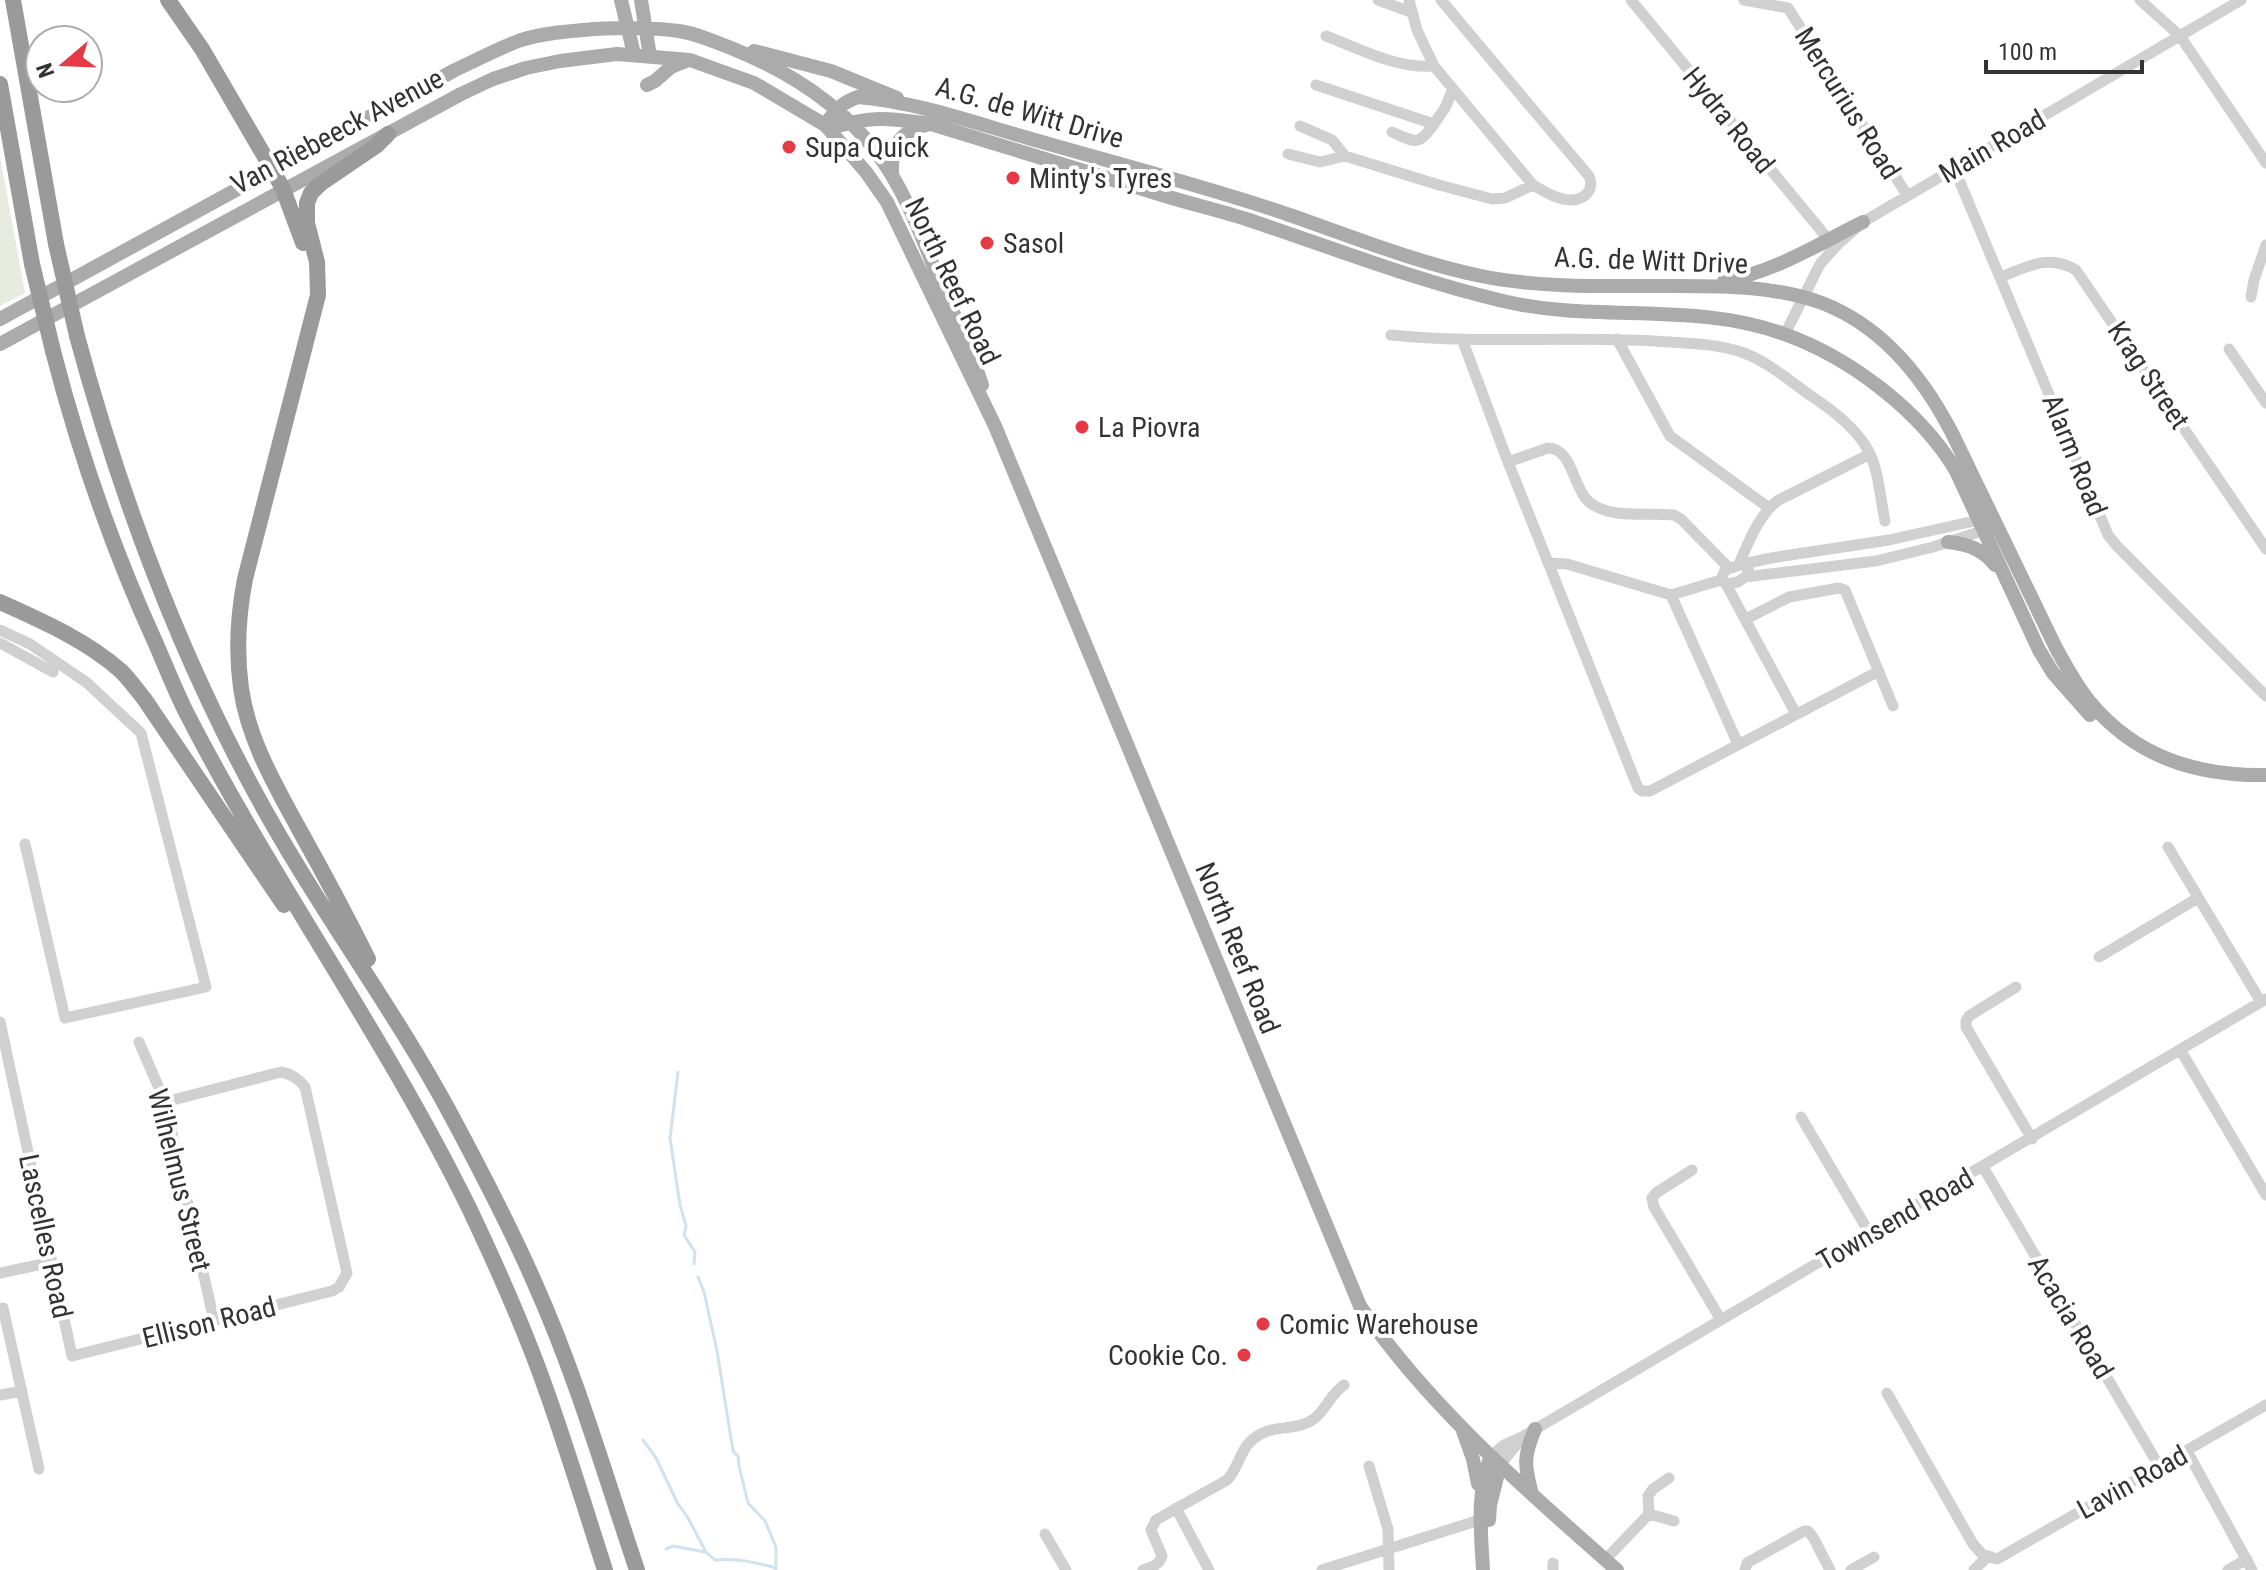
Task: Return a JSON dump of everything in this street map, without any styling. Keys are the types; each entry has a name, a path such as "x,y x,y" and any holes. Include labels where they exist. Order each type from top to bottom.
{"highway":[{"path":"13,0 56,244 77,336 115,468 159,589 214,713 279,835 414,1050 450,1114 536,1286 571,1374 637,1570"},
{"path":"168,0 202,49 283,189 308,257 318,295"},
{"path":"0,84 32,264 53,351 69,411 133,593 185,710 249,828 437,1148 470,1211 543,1382 605,1570"},
{"path":"388,134 376,146 320,184 307,203 307,223 317,262 318,295 242,592 238,647 241,690 254,738 274,783 354,930 414,1050"},
{"path":"0,602 51,625 122,672 145,700 366,1025"}],"main road":[{"path":"621,0 634,54"},
{"path":"641,0 650,56"},
{"name":"Van Riebeeck Avenue","path":"0,319 455,70 522,40 569,31 626,28 680,31 703,37"},
{"path":"703,37 831,71 919,107"},
{"name":"North Reef Road","path":"703,37 753,57 799,81 837,109 877,152 917,222 965,336 994,424"},
{"name":"Van Riebeeck Avenue","path":"0,344 283,189 493,79 526,68 600,55 634,54 690,60 724,71"},
{"path":"647,85 671,67 690,60"},
{"name":"North Reef Road","path":"724,71 754,83 827,127 887,202 994,424 1360,1306 1402,1363 1461,1427 1611,1565"},
{"name":"A.G. de Witt Drive","path":"837,109 858,97 919,107 1244,219 1503,302 1544,308 1717,317 1785,334 1865,377 1912,415 1950,460 2074,681 2105,718 2133,741 2184,766 2208,772 2266,775"},
{"path":"827,127 837,109"},
{"name":"A.G. de Witt Drive","path":"827,127 884,117 931,124 1249,202 1380,247 1484,276 1521,282 1704,285 1777,291 1804,297 1843,312 1865,326 1906,363 1943,416 2014,596 2039,650 2053,673 2085,710 2119,739 2148,758 2184,774 2235,784 2266,785"},
{"path":"892,176 892,157 899,141 914,129 931,124"},
{"path":"1704,285 1768,269 1863,222"},
{"path":"1376,263 1380,247"},
{"path":"1417,276 1421,259"},
{"path":"1948,542 1965,544 1983,553 2014,596"},
{"path":"1461,1427 1473,1459 1485,1518 1490,1570"},
{"path":"1528,1433 1525,1465 1532,1493"},
{"path":"1481,1499 1483,1473 1495,1461"},
{"path":"1483,1570 1485,1518 1495,1461"}],"street":[{"path":"1378,0 1410,6 1434,66 1533,185 1572,200 1591,191 1593,184 1589,176 1441,0"},
{"name":"Hydra Road","path":"1631,0 1828,239"},
{"name":"Mercurius Road","path":"1744,0 1790,4 1907,195"},
{"path":"2140,0 2180,36 2266,163"},
{"name":"Main Road","path":"1785,334 1820,264 1863,222 2241,0"},
{"path":"1326,36 1403,64 1434,66"},
{"path":"1316,85 1434,124"},
{"path":"1392,132 1413,141 1425,137 1445,108 1453,89"},
{"path":"1300,126 1332,140 1345,156"},
{"path":"1288,154 1320,162 1345,156 1492,199 1505,198 1533,185"},
{"name":"Alarm Road","path":"1954,168 2108,535 2266,696"},
{"path":"2251,297 2266,245"},
{"name":"Krag Street","path":"2001,277 2047,261 2062,262 2076,270 2266,549"},
{"path":"1391,335 1462,339 1617,339 1705,345 1746,354 1831,410 1858,437 1870,454 1885,521"},
{"path":"1462,339 1638,788 1650,791 1879,671"},
{"path":"1617,339 1670,436 1769,508"},
{"path":"2229,349 2266,403"},
{"path":"1508,462 1554,448 1565,458 1589,502 1616,512 1674,515 1737,565 1747,566 1749,572 1738,582 1724,582 1671,595 1567,564 1548,563"},
{"path":"1737,565 1759,521 1777,501 1870,454"},
{"path":"1745,577 1876,561 1948,542 1987,523"},
{"path":"1796,714 1724,582 1723,572 1737,565 1796,554 1987,523"},
{"path":"1796,554 1799,571"},
{"path":"1746,619 1799,594 1839,588 1845,590 1893,706"},
{"path":"1671,595 1738,744"},
{"path":"0,630 30,644 86,682 141,733 206,987 65,1018 25,844"},
{"path":"0,643 53,672"},
{"path":"2168,847 2263,1001"},
{"path":"2099,957 2198,898"},
{"path":"2016,987 1969,1016 1966,1027 2032,1139"},
{"name":"Townsend Road","path":"1495,1461 1528,1433 2263,1001"},
{"name":"Lascelles Road","path":"0,1022 72,1356"},
{"name":"Wilhelmus Street","path":"139,1042 165,1102 214,1321"},
{"path":"2181,1051 2266,1195"},
{"name":"Ellison Road","path":"72,1356 332,1291 343,1282 347,1269 305,1087 300,1080 281,1072 165,1102"},
{"path":"1801,1117 1870,1234"},
{"name":"Acacia Road","path":"1983,1167 2159,1466"},
{"path":"1692,1170 1652,1198 1654,1207 1721,1320"},
{"path":"0,1273 52,1262"},
{"path":"3,1308 39,1469"},
{"path":"1143,1570 1155,1566 1162,1556 1153,1535 1153,1524 1227,1480 1235,1473 1251,1440 1264,1431 1309,1422 1319,1415 1335,1391 1344,1385"},
{"path":"0,1395 22,1391"},
{"path":"1887,1393 1973,1544 1992,1558"},
{"name":"Lavin Road","path":"1974,1570 2266,1405"},
{"path":"2187,1451 2250,1565 2228,1570"},
{"path":"1369,1466 1388,1529 1389,1570"},
{"path":"1611,1565 1649,1514 1648,1496 1669,1478"},
{"path":"1176,1508 1209,1570"},
{"path":"1649,1514 1674,1521"},
{"path":"1322,1570 1485,1518"},
{"path":"1745,1570 1747,1563 1798,1533 1808,1531 1830,1570"},
{"path":"1045,1534 1066,1570"},
{"path":"1851,1570 1874,1557"}],"shaded area":[{"path":"0,156 25,293 0,306"}],"waterway":[{"path":"678,1072 670,1138 686,1226 684,1235 695,1252 694,1264"},
{"path":"698,1277 717,1351 733,1451 738,1456 748,1503 765,1521 776,1547 776,1570"},
{"path":"643,1440 656,1458 706,1552 715,1560 746,1561 776,1568"},
{"path":"666,1549 673,1546 705,1552"}],"place":[{"name":"Supa Quick","path":"789,147"},
{"name":"Minty's Tyres","path":"1013,178"},
{"name":"Sasol","path":"987,243"},
{"name":"La Piovra","path":"1082,427"},
{"name":"Comic Warehouse","path":"1263,1324"},
{"name":"Cookie Co.","path":"1244,1355"}]}
